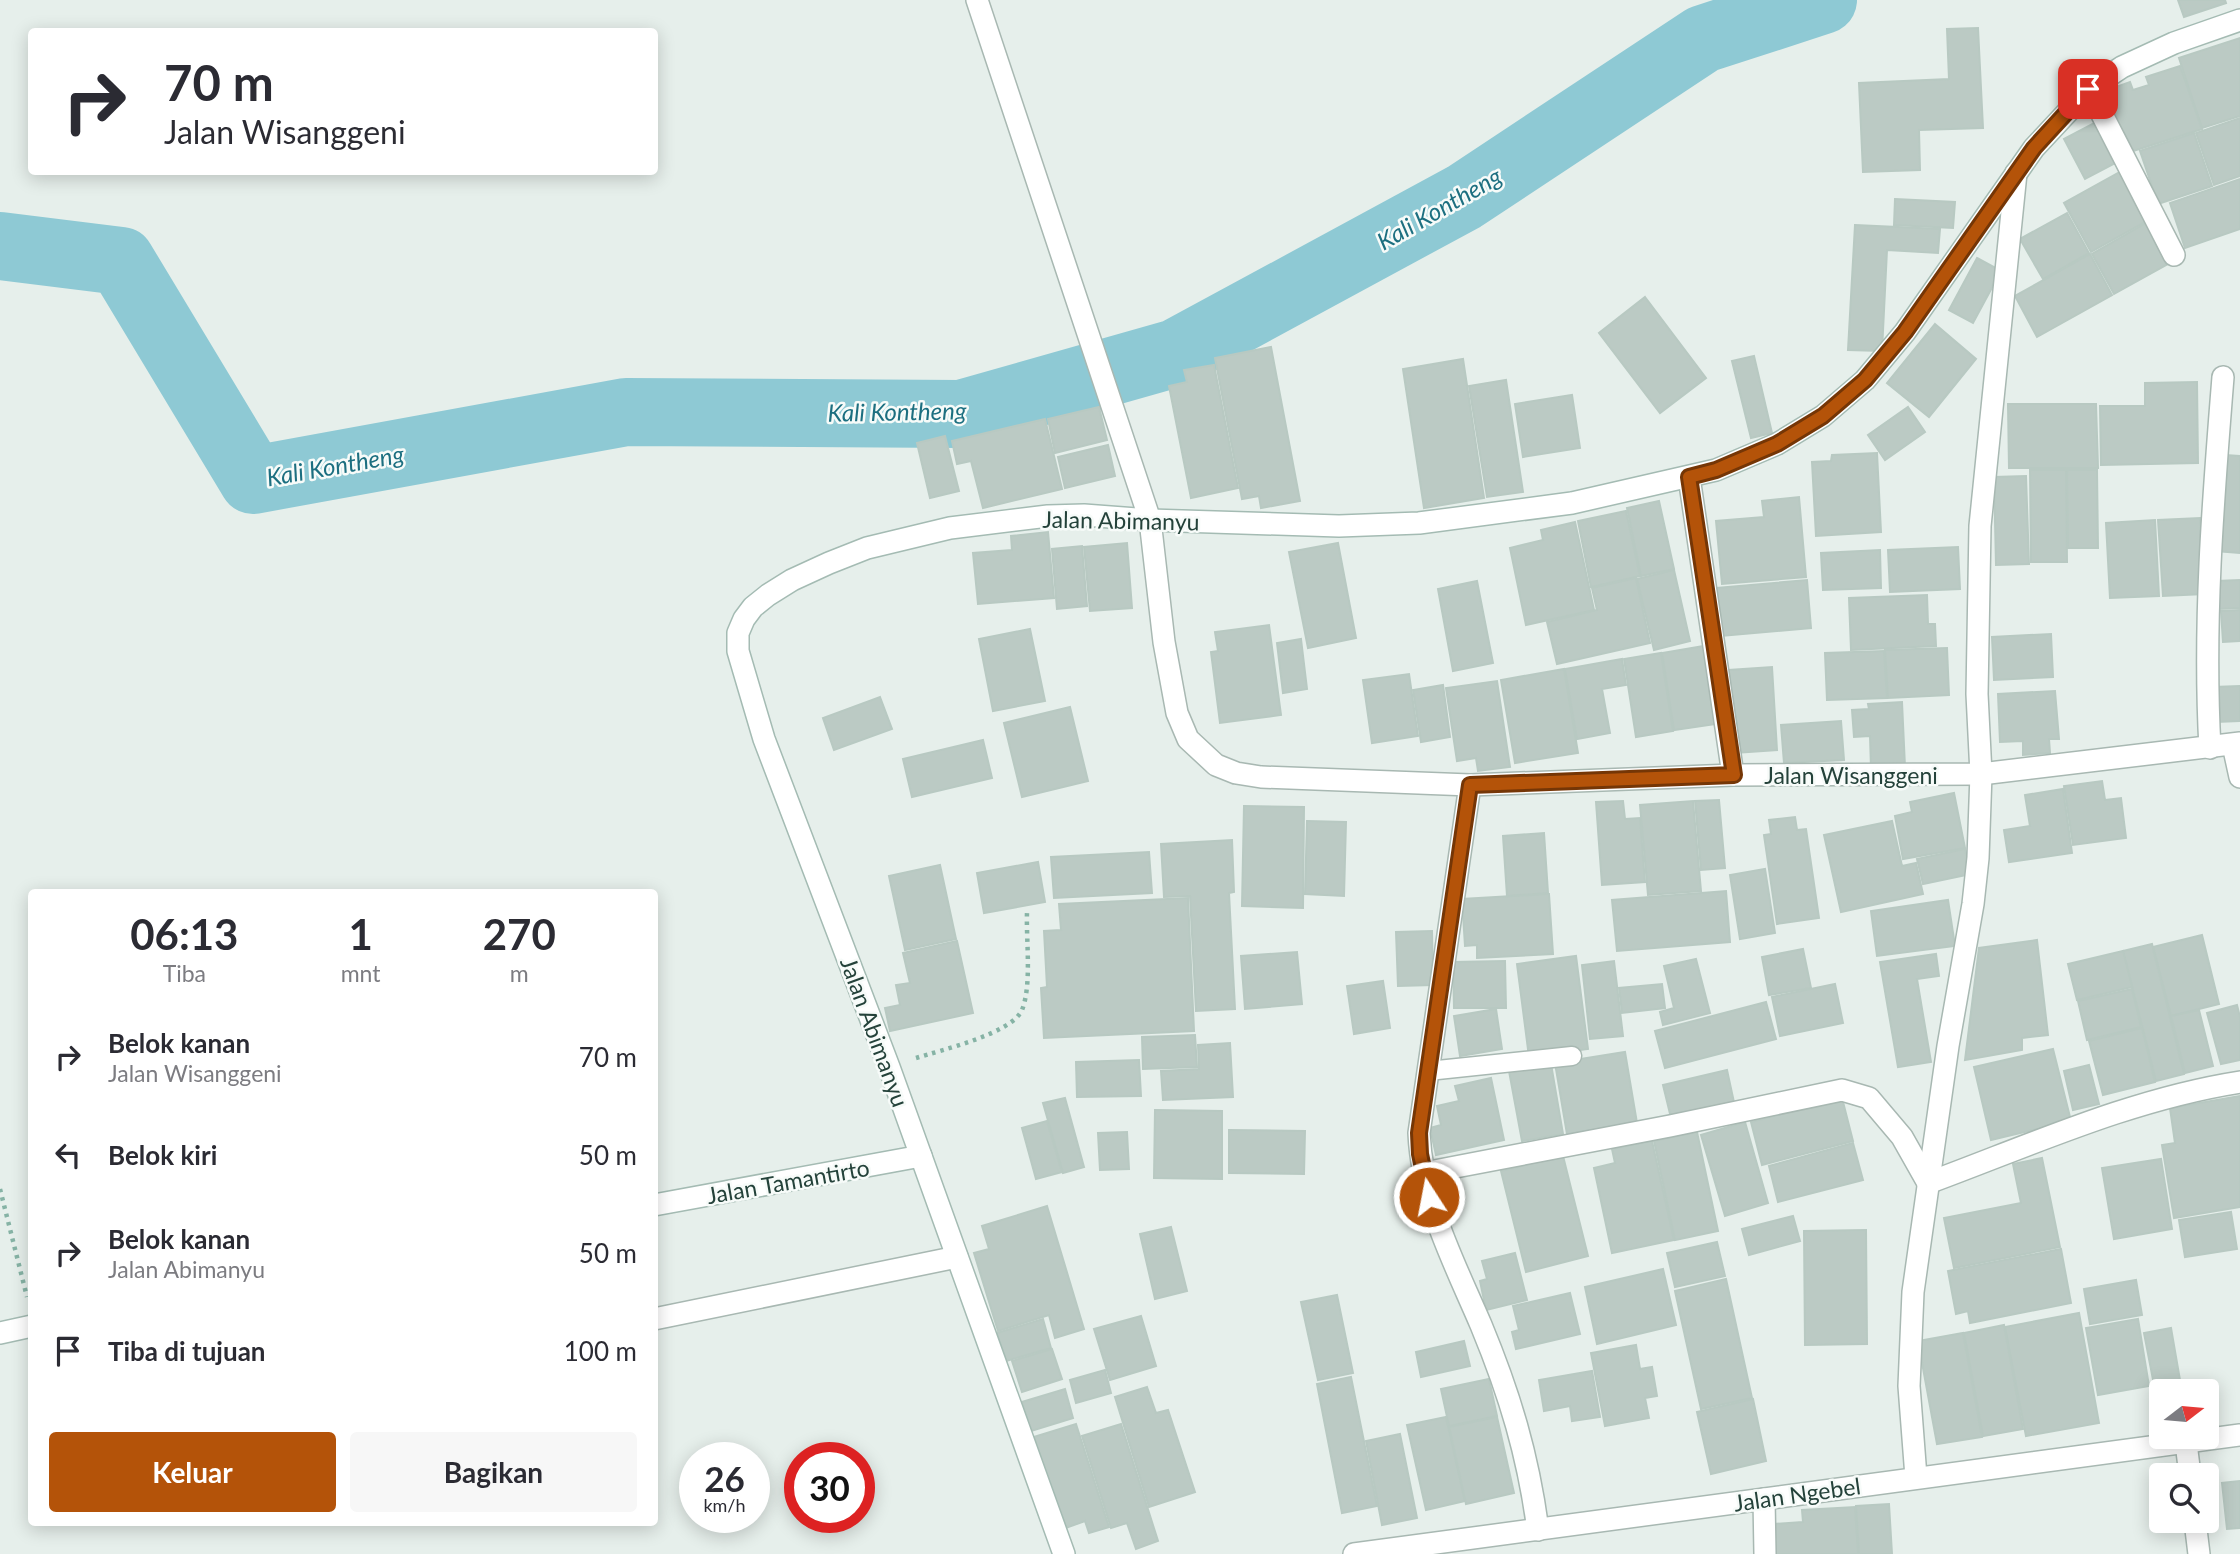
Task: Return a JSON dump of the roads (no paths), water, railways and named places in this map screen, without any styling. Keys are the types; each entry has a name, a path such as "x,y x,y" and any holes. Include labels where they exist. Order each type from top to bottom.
{"street":[{"name":"Jalan Wisanggeni","path":"977,0 1150,520 1164,642 1177,713 1188,739 1216,765 1236,773 1261,777 1470,785 1734,775 1981,774 2237,744"},
{"name":"Jalan Abimanyu","path":"1065,1554 889,1067 764,739 738,651 738,634 753,607 792,580 867,548 950,528 1048,516 1084,515 1150,520 1339,526 1419,523 1573,503 1716,470 1777,444 1823,416 1865,380 1905,332 2034,148 2088,89 2122,67 2174,43 2240,20"},
{"path":"2088,89 2175,255"},
{"path":"1916,1477 1909,1386 1913,1292 1978,858 1981,774 1977,694 1980,526 2016,173"},
{"path":"2210,748 2206,645 2223,377"},
{"path":"1689,477 1734,775"},
{"path":"2237,744 2240,777"},
{"path":"1470,785 1419,1133 1420,1154 1441,1236 1481,1326 1513,1410 1532,1484 1538,1530"},
{"path":"1928,1183 2114,1112 2240,1082"},
{"path":"1424,1172 1670,1126 1842,1090 1869,1098 1902,1137 1928,1183"},
{"name":"Jalan Tamantirto","path":"658,1204 921,1156"},
{"path":"658,1318 957,1257"},
{"path":"0,1333 28,1327"},
{"name":"Jalan Ngebel","path":"2219,1438 2240,1435"},
{"name":"Jalan Ngebel","path":"1354,1554 1450,1548 1538,1530 2149,1448"},
{"path":"1764,1499 1765,1554"},
{"path":"2196,1533 2199,1554"}],"lane":[{"path":"1428,1071 1572,1056"}],"waterway":[{"name":"Kali Kontheng","path":"0,246 121,261 253,480 626,412 961,414 1176,353 1464,197 1703,39 1823,0"}]}
